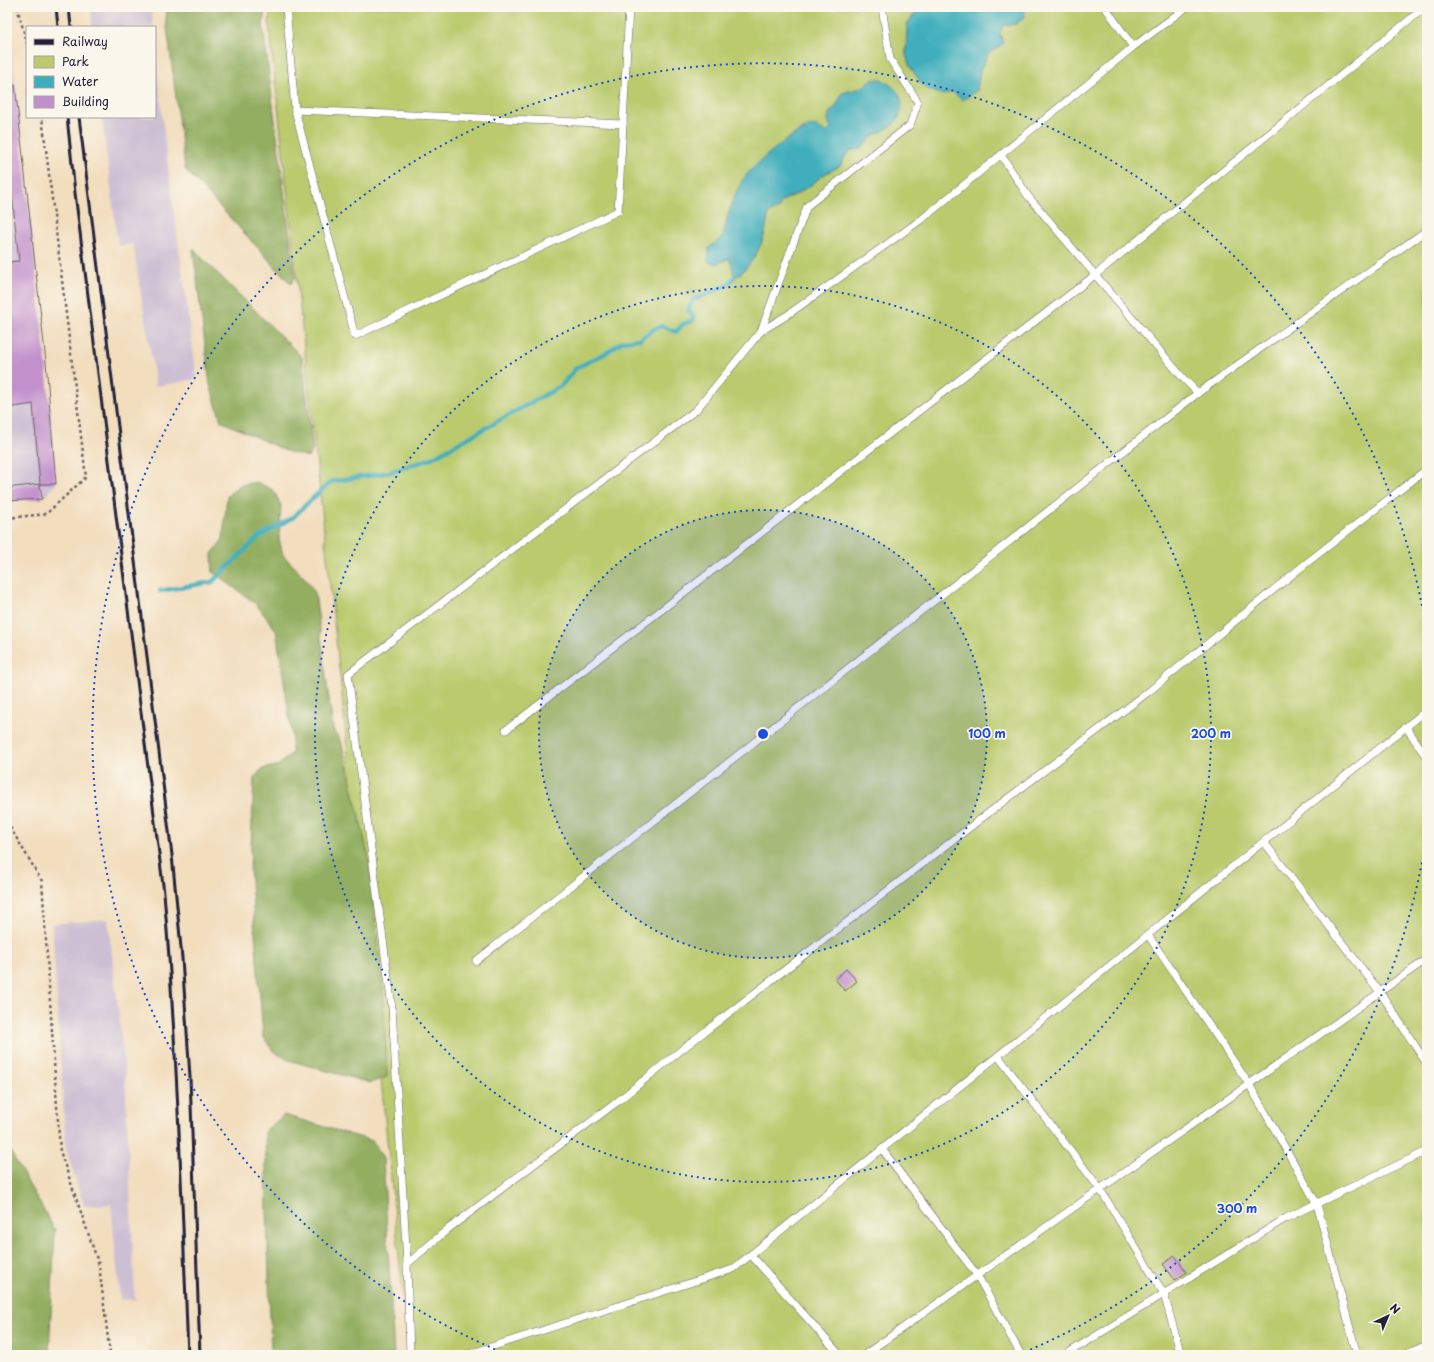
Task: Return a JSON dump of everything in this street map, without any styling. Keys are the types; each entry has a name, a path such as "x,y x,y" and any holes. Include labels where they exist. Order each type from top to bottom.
{"lane":[{"path":"286,7 295,110 355,336 618,211 629,7"},
{"path":"410,1355 407,1264 392,1008 348,674 696,410 761,330 807,206 910,125 918,102 890,59 882,7"},
{"path":"1105,7 1133,48"},
{"path":"761,330 786,316 922,219 1133,48 1187,7"},
{"path":"506,730 1095,274 1425,7"},
{"path":"295,110 623,124"},
{"path":"1002,155 1028,196 1183,378 1198,393"},
{"path":"476,961 1198,393 1427,230"},
{"path":"407,1264 448,1229 613,1105 721,1019 1147,693 1298,570 1427,469"},
{"path":"466,1355 733,1269 1427,710"},
{"path":"1406,727 1427,758"},
{"path":"1264,842 1380,992 1427,1064"},
{"path":"1148,935 1249,1084 1317,1204 1357,1355"},
{"path":"864,1355 1427,960"},
{"path":"998,1056 1100,1189 1164,1294 1181,1355"},
{"path":"882,1149 977,1275 1021,1355"},
{"path":"1065,1355 1286,1218 1427,1151"},
{"path":"751,1255 840,1355"},
{"path":"1404,1355 1427,1344"}],"path":[{"path":"17,7 26,39"},
{"path":"7,518 46,514 86,477 42,118"},
{"path":"7,822 42,880 60,1151 99,1266 110,1355"}],"shaded area":[{"path":"91,7 152,7 153,26 92,26"},
{"path":"7,15 46,362 56,484 42,499 7,501"},
{"path":"156,57 166,152 197,379 156,386 133,244 118,246 102,118 156,118"},
{"path":"108,919 125,1072 135,1300 120,1299 111,1204 84,1206 66,1149 52,924"}],"green space":[{"path":"167,7 265,7 263,26 295,278 291,284 185,169 166,19"},
{"path":"270,7 920,7 907,24 906,54 909,65 914,72 951,92 977,91 980,70 989,53 1003,44 1000,33 1003,25 1016,24 1025,17 1024,7 1427,7 1427,1355 409,1355 341,686 269,24","holes":["871,80 895,123 875,135 859,149 852,150 846,155 840,166 823,175 797,194 781,202 779,209 770,212 765,233 757,252 750,264 740,273 735,276 729,258 717,264 709,248 723,237 727,218 743,180 770,153 796,133 809,126 822,129 826,133 831,128 828,114 839,103 841,94 860,88"]},
{"path":"193,249 302,357 313,450 308,457 286,451 221,421 210,385"},
{"path":"257,482 273,490 281,505 279,539 283,555 306,579 315,593 333,729 342,744 368,854 383,989 387,1077 370,1083 288,1060 273,1051 263,1036 250,869 254,778 262,769 279,765 292,753 292,735 276,630 255,603 213,572 212,554 223,539 227,496 240,485"},
{"path":"284,1115 373,1141 383,1158 394,1355 271,1355 265,1131"},
{"path":"7,1146 55,1230 49,1355 7,1355"}],"water":[{"path":"920,7 1024,7 1025,17 1016,24 1003,25 1000,33 1003,44 989,53 980,70 977,91 963,100 952,92 943,95 928,90 920,82 909,65 906,54 907,24"},
{"path":"881,79 894,88 900,96 902,105 901,113 894,124 872,137 861,148 852,150 846,155 840,166 823,175 797,194 781,202 779,209 770,212 765,233 757,252 750,264 735,277 729,258 717,264 708,262 709,248 723,237 733,201 738,188 747,174 776,148 798,133 816,126 826,133 831,128 828,121 829,115 838,103 841,94 860,88 871,80"}],"building":[{"path":"7,85 15,85 46,362 56,484 40,484 33,404 7,408 7,262 19,261 7,147"},
{"path":"40,484 42,499 7,501 7,488"},
{"path":"846,969 857,981 845,991 835,979"},
{"path":"1175,1256 1187,1272 1175,1280 1163,1264"}],"waterway":[{"path":"160,591 212,582 259,537 292,518 330,482 390,472 430,459 561,386 576,368 606,353 623,341 640,339 654,329 662,326 676,332 683,324 692,321 694,317 688,310 693,300 726,286 735,277"}],"railway":[{"path":"56,7 58,26"},
{"path":"69,7 71,26"},
{"path":"67,118 75,193 164,893 176,1066 188,1355"},
{"path":"79,118 172,855 182,958 190,1077 200,1355"}]}
